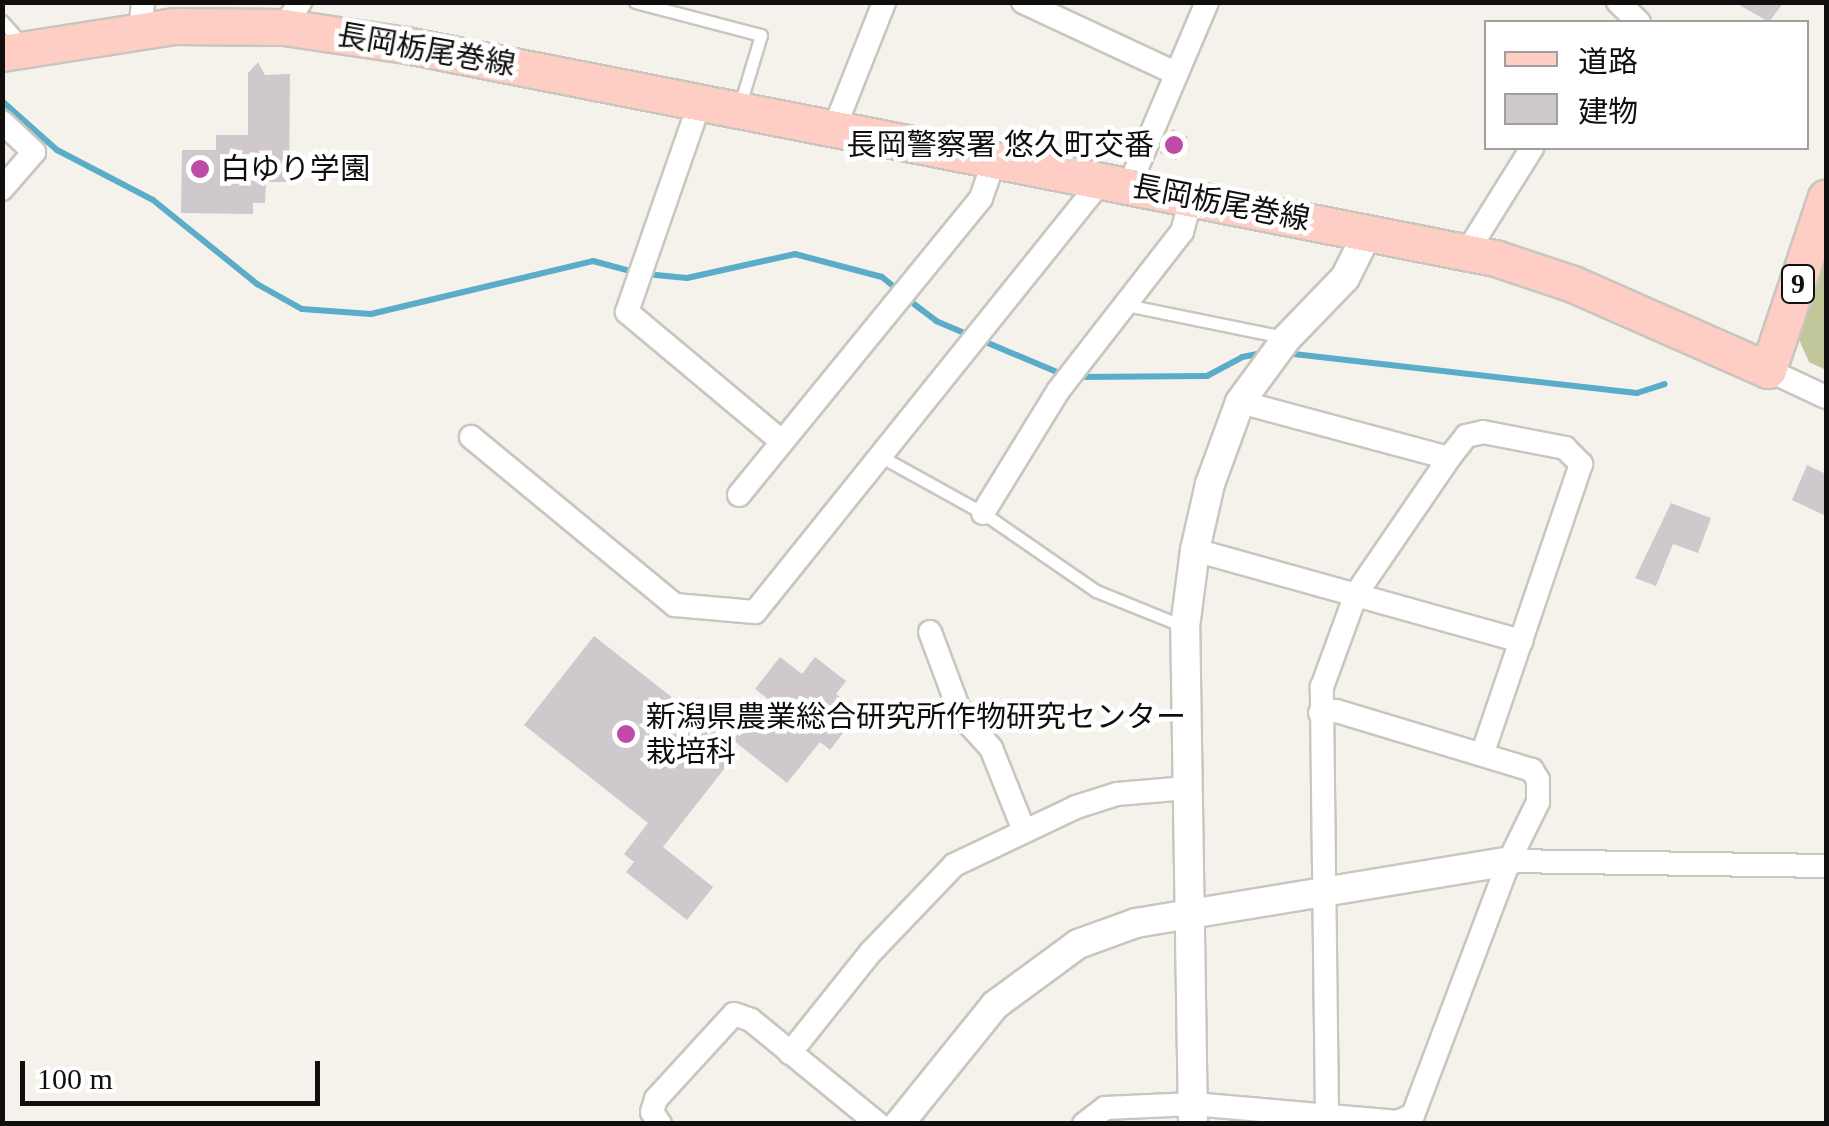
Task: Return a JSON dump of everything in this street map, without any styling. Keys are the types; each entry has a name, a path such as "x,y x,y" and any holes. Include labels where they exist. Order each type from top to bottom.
{"main road":[{"name":"長岡栃尾巻線","path":"15,51 142,17 292,15 738,110 1467,252 1574,284 1768,370"},
{"name":"9","path":"1768,370 1826,197"}],"street":[{"path":"471,437 675,606 756,612 876,454 1116,183 1208,2"},
{"path":"1618,2 1638,20"},
{"path":"834,128 884,4"},
{"path":"1031,4 1175,73"},
{"path":"700,102 627,312 780,440"},
{"path":"2,122 34,152 2,190"},
{"path":"1467,252 1531,150"},
{"path":"739,494 981,198 994,158"},
{"path":"983,513 1058,391 1182,232 1192,198"},
{"path":"1193,1114 1185,627 1195,550 1210,484 1240,402 1287,338 1344,278 1368,232"},
{"path":"1768,370 1826,398"},
{"path":"1240,402 1448,458"},
{"path":"1327,1113 1322,686 1356,594 1448,458 1466,436 1482,432 1565,448 1578,458 1522,642 1482,756"},
{"path":"1195,550 1522,642"},
{"path":"930,632 961,715 992,748 1023,828"},
{"path":"1084,1124 1105,1108 1193,1114 1327,1113 1398,1122 1413,1115 1508,861 1538,802 1538,780 1532,770 1336,711 1320,713"},
{"path":"790,1053 912,906 954,865 1023,828 1118,794 1186,788"},
{"path":"898,1124 995,1005 1030,974 1106,933 1323,891 1508,861 1826,866"},
{"path":"660,1124 652,1112 656,1100 726,1016 751,1020 878,1124"}],"lane":[{"path":"634,2 760,36 738,110"},
{"path":"2,21 15,51"},
{"path":"1126,306 1287,338"},
{"path":"876,454 983,513 1096,591 1185,627"}],"green space":[{"path":"1826,230 1826,370 1809,362 1792,324"}],"building":[{"path":"1734,2 1784,2 1770,20"},
{"path":"258,62 265,75 290,74 289,182 266,182 265,203 253,203 253,214 181,213 182,150 216,150 216,135 248,135 248,73"},
{"name":"長岡警察署 悠久町交番","path":"1172,129 1188,137 1176,160 1160,153"},
{"path":"1807,465 1826,474 1826,516 1792,500"},
{"path":"1671,503 1711,518 1698,553 1673,544 1656,586 1635,578"},
{"name":"新潟県農業総合研究所作物研究センター 栽培科","path":"594,636 739,750 663,847 713,887 687,920 626,872 634,862 624,854 648,823 524,725"},
{"path":"780,657 802,674 815,657 846,681 836,694 859,712 830,750 820,742 787,783 733,740 767,698 755,689"}],"waterway":[{"path":"2,101 57,150 153,200 257,284 302,309 371,314 593,261 634,272"},
{"path":"646,274 687,278 795,254 882,277 897,289"},
{"path":"906,298 936,321 1064,375"},
{"path":"1077,377 1207,376 1242,357 1268,352"},
{"path":"1285,353 1637,393 1665,384"}],"place":[{"name":"長岡警察署 悠久町交番","path":"1174,145"},
{"name":"白ゆり学園","path":"200,169"},
{"name":"新潟県農業総合研究所作物研究センター 栽培科","path":"626,734"}]}
